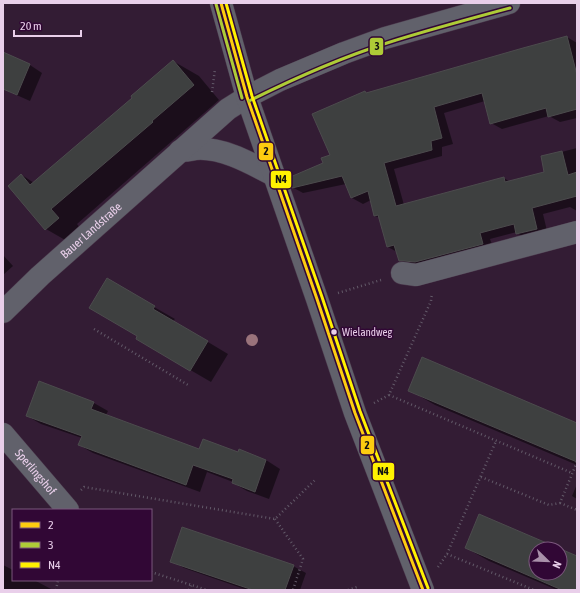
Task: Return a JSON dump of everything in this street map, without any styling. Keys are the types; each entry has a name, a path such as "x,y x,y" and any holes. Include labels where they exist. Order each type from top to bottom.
{"street":[{"path":"221,3 247,97 355,413 423,590"},
{"name":"Bauer Landstraße","path":"3,312 40,276 180,151 228,110 247,97 280,80 344,52 385,38 509,3"},
{"path":"180,151 197,149 216,151 238,158 274,176"},
{"path":"402,273 416,275 577,232"},
{"name":"Sperlingshof","path":"3,434 66,508"}],"path":[{"path":"212,93 216,63"},
{"path":"355,413 389,395 431,301 435,270"},
{"path":"317,299 391,278 402,273"},
{"path":"94,329 188,385"},
{"path":"389,395 572,473"},
{"path":"435,572 447,554 496,441"},
{"path":"560,502 577,462"},
{"path":"481,477 549,505 560,502 577,510"},
{"path":"275,519 316,479"},
{"path":"66,508 84,487 275,519 303,558 293,590"},
{"path":"447,554 534,590"},
{"path":"152,572 207,590"},
{"path":"189,590 191,585"},
{"path":"348,590 357,587"}],"building":[{"path":"567,36 577,75 577,109 548,117 546,108 490,124 482,93 434,107 442,138 431,141 432,150 384,163 396,206 504,177 505,182 544,172 541,156 562,151 568,175 577,172 577,196 532,208 537,229 516,234 514,224 480,233 483,244 415,262 399,261 394,245 387,247 378,215 374,216 368,191 351,198 342,176 292,188 288,178 323,163 321,158 330,155 312,114 365,91 366,93"},
{"path":"3,52 30,64 17,95 3,89"},
{"path":"173,60 194,85 51,209 59,218 45,230 8,186 21,174 30,185 132,98 131,96"},
{"path":"107,278 155,306 153,309 208,341 190,371 136,339 137,336 89,308"},
{"path":"422,357 577,423 577,462 408,391"},
{"path":"39,381 94,402 91,409 199,449 203,439 238,452 239,449 266,460 255,492 232,483 233,479 193,465 186,485 78,445 82,436 26,416"},
{"path":"479,514 542,541 528,541 528,575 465,548"},
{"path":"182,527 294,565 285,590 253,590 170,562"},
{"path":"568,552 577,556 577,590 562,590 541,581 568,581"}],"transit line":[{"name":"2","path":"221,3 247,97 355,413 423,590"},
{"name":"N4","path":"226,3 252,96 360,411 428,588"},
{"name":"3","path":"216,4 242,98"},
{"name":"3","path":"249,101 317,69 352,55 402,38 510,8"}],"place":[{"name":"Wielandweg","path":"334,332"}]}
